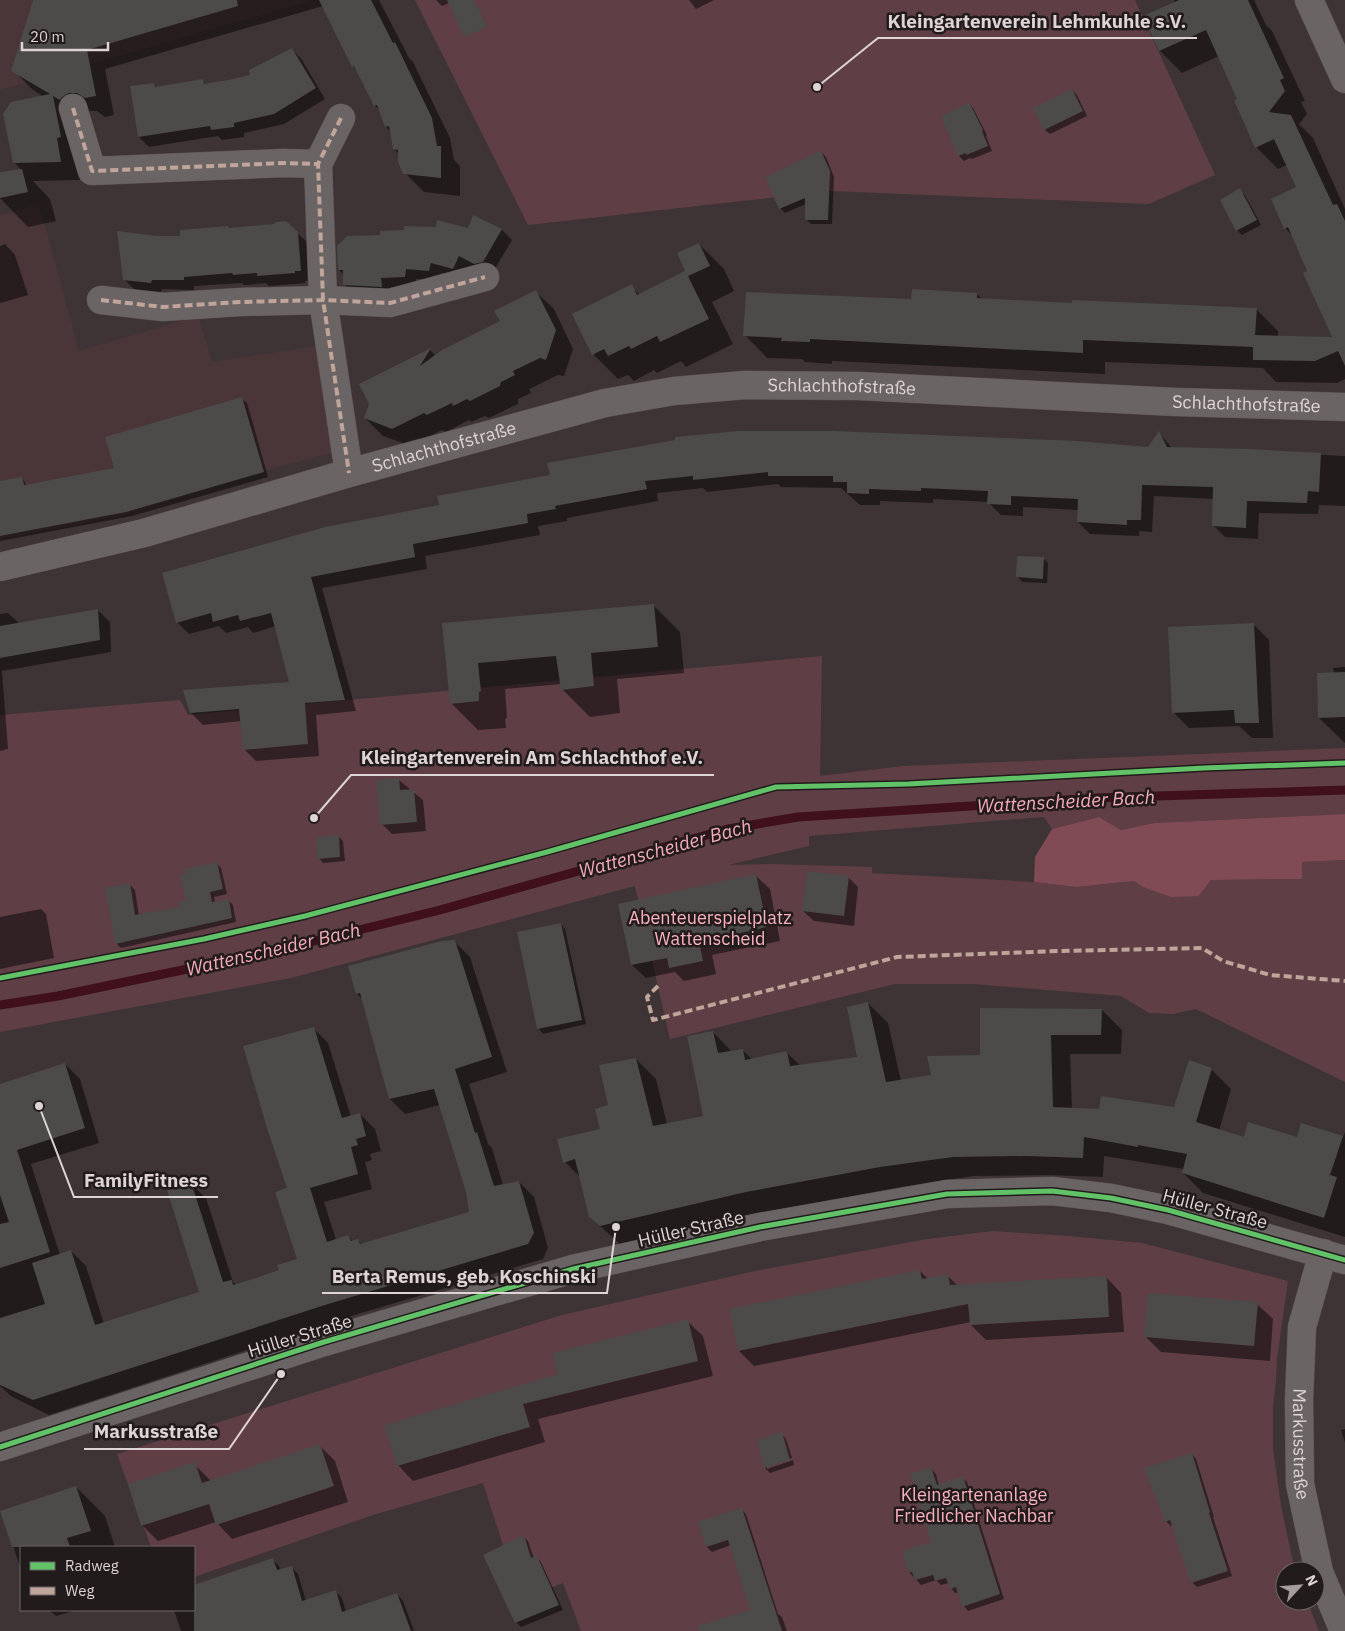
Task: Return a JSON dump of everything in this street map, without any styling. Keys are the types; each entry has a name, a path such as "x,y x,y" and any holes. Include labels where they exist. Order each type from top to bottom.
{"street":[{"path":"1309,0 1345,79"},
{"path":"73,108 92,171 283,163 318,164"},
{"name":"Schlachthofstraße","path":"341,118 318,164 323,300 349,473"},
{"path":"101,300 162,307 240,302 323,300 390,303 485,276"},
{"name":"Schlachthofstraße","path":"0,567 144,533 349,473 605,403 674,390 745,385 858,386 1176,402 1345,407"},
{"name":"Hüller Straße","path":"0,1448 316,1345 573,1270 760,1227 947,1194 1052,1191 1110,1198 1168,1210 1334,1257"},
{"name":"Markusstraße","path":"1334,1257 1302,1327 1298,1400 1300,1484 1319,1572 1344,1631"}],"shaded area":[{"path":"0,0 314,0 0,90"},
{"path":"39,204 79,351 198,316 212,362 318,346 335,452 264,471 125,515 0,539 0,215"},
{"path":"1345,814 1345,860 1302,862 1302,879 1211,880 1199,896 1171,897 1143,887 1134,881 1077,887 1034,882 1035,857 1052,829 1099,817 1121,830 1154,823"}],"green space":[{"path":"415,0 1135,0 1215,175 1149,204 831,191 528,225"},
{"name":"Abenteuerspielplatz Wattenscheid","path":"822,656 820,776 903,766 1345,748 1345,814 1154,823 1121,830 1099,817 1052,829 1044,817 809,836 809,846 728,865 770,864 872,867 872,873 1034,882 1077,887 1134,881 1143,887 1199,896 1211,880 1301,879 1302,862 1345,860 1345,1082 1196,1009 1173,1014 1149,1013 1121,996 973,984 895,984 670,1039 635,886 291,978 0,1032 0,715 180,700 188,715"},
{"name":"Kleingartenanlage Friedlicher Nachbar","path":"993,1231 1142,1243 1288,1281 1277,1359 1273,1406 1273,1449 1281,1506 1293,1561 1275,1561 1275,1611 1311,1611 1319,1631 581,1631 563,1583 529,1597 503,1545 483,1483 370,1516 195,1577 195,1546 151,1546 117,1454 562,1315 755,1271 927,1239"}],"building":[{"path":"33,0 237,0 238,6 87,50 96,96 85,98 77,93 69,93 60,100 53,96 61,137 57,138 61,162 13,163 3,114 11,102 50,94 11,71"},
{"path":"319,0 371,0 393,43 395,42 432,118 437,146 441,146 441,178 403,174 398,162 398,150 393,149 389,126 385,127 377,105 374,106 354,66 352,67"},
{"path":"447,0 474,0 487,27 464,37"},
{"path":"1179,0 1248,0 1284,78 1280,80 1285,91 1269,112 1291,115 1333,205 1337,204 1345,221 1345,366 1338,351 1315,361 1253,360 1253,347 1083,340 1083,353 810,339 810,342 781,341 782,338 743,336 746,292 911,299 912,289 977,293 977,298 1072,303 1072,300 1257,308 1255,335 1332,337 1303,273 1307,271 1288,227 1284,229 1271,199 1296,187 1274,139 1255,148 1234,100 1237,99 1206,30 1159,51 1143,16"},
{"path":"292,48 316,88 274,114 234,123 234,127 211,130 210,126 138,137 130,86 154,83 155,87 203,79 204,84 250,75 249,70"},
{"path":"1072,89 1083,111 1044,130 1033,108"},
{"path":"969,102 983,130 988,146 966,155 966,153 958,156 941,116"},
{"path":"821,151 830,171 828,220 805,220 805,198 779,209 765,177"},
{"path":"22,169 28,192 0,198 0,172"},
{"path":"1240,188 1257,220 1236,231 1220,200"},
{"path":"473,215 502,229 483,262 474,264 459,256 453,269 431,263 429,271 406,269 405,277 381,278 382,287 343,285 343,270 338,270 337,246 347,236 380,235 380,231 404,230 404,226 436,227 437,220 468,228"},
{"path":"286,221 298,232 301,271 257,276 257,273 233,275 232,273 184,277 184,280 152,280 151,283 123,280 117,231 157,236 180,236 180,230 228,226 229,228 274,224"},
{"path":"699,243 710,266 688,276 709,319 660,342 657,336 631,349 629,346 608,356 604,349 592,355 572,314 632,284 637,295 685,271 677,253"},
{"path":"536,290 556,330 546,360 540,358 513,371 515,375 501,382 500,386 470,401 467,399 453,406 452,403 427,415 424,413 392,429 364,418 369,404 359,384 431,348 420,366 442,350 500,321 494,311"},
{"path":"242,397 264,472 126,512 0,536 0,481 22,477 24,485 114,468 105,437"},
{"path":"738,431 835,431 1077,441 1148,447 1159,431 1167,447 1321,453 1319,492 1308,491 1307,503 1247,501 1246,528 1212,526 1213,487 1142,485 1141,520 1127,520 1127,525 1077,522 1078,499 1011,496 1011,505 987,504 988,491 921,488 921,491 869,489 869,494 847,493 847,482 833,482 833,476 768,476 768,472 693,480 693,476 645,481 647,489 555,506 556,509 527,514 528,523 413,544 415,557 311,577 345,700 305,703 308,744 243,750 239,709 190,713 183,690 289,682 271,613 240,621 238,615 213,622 211,613 176,623 162,573 325,527 439,505 437,496 550,475 547,463 675,440 675,437"},
{"path":"1017,556 1044,557 1043,579 1016,577"},
{"path":"654,604 658,647 591,653 594,686 561,690 556,656 478,663 481,691 479,692 479,701 450,704 442,623"},
{"path":"98,609 100,640 0,658 0,626"},
{"path":"1254,623 1259,723 1235,723 1234,710 1172,713 1168,627"},
{"path":"1345,672 1345,717 1318,718 1317,673"},
{"path":"399,778 400,790 414,789 417,822 380,825 376,780"},
{"path":"339,835 340,857 317,859 316,837"},
{"path":"217,862 223,889 210,892 212,902 229,899 232,918 115,944 105,888 130,883 135,915 179,907 178,902 186,900 180,875 186,874 184,869"},
{"path":"807,871 849,876 844,916 802,911"},
{"path":"756,874 767,927 699,942 703,961 669,968 667,958 631,965 618,904"},
{"path":"561,923 582,1020 537,1029 517,932"},
{"path":"455,940 492,1057 455,1069 494,1186 519,1181 534,1233 528,1244 325,1305 33,1400 0,1385 0,1318 45,1304 32,1263 71,1250 95,1325 199,1292 167,1190 191,1182 223,1282 232,1280 233,1285 256,1278 279,1270 277,1265 297,1259 275,1192 287,1188 243,1046 314,1027 342,1118 360,1113 366,1136 356,1139 358,1145 351,1147 358,1174 310,1188 327,1242 348,1235 351,1241 358,1239 360,1244 469,1212 466,1192 434,1089 389,1099 360,993 356,994 348,966 442,941"},
{"path":"868,1002 886,1082 931,1075 927,1056 980,1055 980,1008 1102,1009 1101,1035 1051,1035 1053,1107 1099,1109 1101,1096 1174,1107 1189,1060 1212,1068 1196,1122 1244,1137 1248,1122 1297,1137 1301,1123 1343,1136 1330,1175 1337,1177 1324,1218 1182,1173 1187,1154 1084,1137 1083,1158 1027,1156 953,1157 880,1167 746,1192 600,1226 589,1217 575,1159 563,1163 557,1139 600,1129 595,1109 608,1105 599,1065 636,1058 653,1126 703,1116 687,1036 713,1031 718,1053 743,1049 745,1060 787,1051 790,1066 857,1057 847,1007"},
{"path":"65,1063 85,1128 17,1150 50,1252 0,1268 0,1224 9,1222 0,1195 0,1084"},
{"path":"920,1270 922,1279 948,1274 950,1285 1107,1276 1109,1317 970,1325 968,1304 738,1351 729,1309"},
{"path":"1148,1293 1258,1302 1254,1346 1144,1337"},
{"path":"688,1319 698,1361 523,1404 530,1427 397,1466 384,1425 558,1374 553,1353"},
{"path":"782,1432 790,1460 764,1468 757,1440"},
{"path":"320,1444 334,1486 216,1525 209,1504 141,1526 128,1484 195,1462 202,1483"},
{"path":"1192,1453 1228,1571 1191,1583 1170,1520 1165,1522 1144,1468"},
{"path":"931,1467 937,1485 963,1476 1000,1594 962,1607 956,1587 950,1589 946,1578 935,1581 933,1575 915,1580 912,1572 908,1573 902,1551 931,1542 910,1474"},
{"path":"76,1486 91,1531 67,1538 70,1546 12,1547 0,1511"},
{"path":"742,1508 782,1631 699,1631 698,1626 750,1610 728,1540 706,1547 698,1522"},
{"path":"524,1535 531,1558 537,1556 559,1605 515,1623 483,1555"},
{"path":"273,1558 277,1570 292,1566 302,1601 336,1590 342,1612 397,1593 411,1631 194,1631 195,1585"}],"waterway":[{"name":"Wattenscheider Bach","path":"0,1005 58,996 278,950 440,910 728,829 798,817 1097,798 1345,790"}],"marked path":[{"path":"73,108 92,171 283,163 318,164"},
{"path":"341,118 318,164 323,300 349,473"},
{"path":"101,300 163,307 240,302 323,300 390,303 485,277"},
{"path":"658,986 647,997 653,1020 897,957 1202,948 1223,961 1270,975 1345,981"}],"cycle path":[{"path":"0,978 204,939 305,916 547,852 776,787 908,784 1204,768 1345,763"},
{"path":"0,1447 324,1342 573,1269 760,1227 947,1194 1052,1191 1111,1198 1168,1210 1345,1260"}],"place":[{"name":"Kleingartenverein Lehmkuhle s.V.","path":"817,87"},
{"name":"Kleingartenverein Am Schlachthof e.V.","path":"314,818"},
{"name":"FamilyFitness","path":"39,1106"},
{"name":"Berta Remus, geb. Koschinski","path":"616,1227"},
{"name":"Markusstraße","path":"281,1374"}]}
